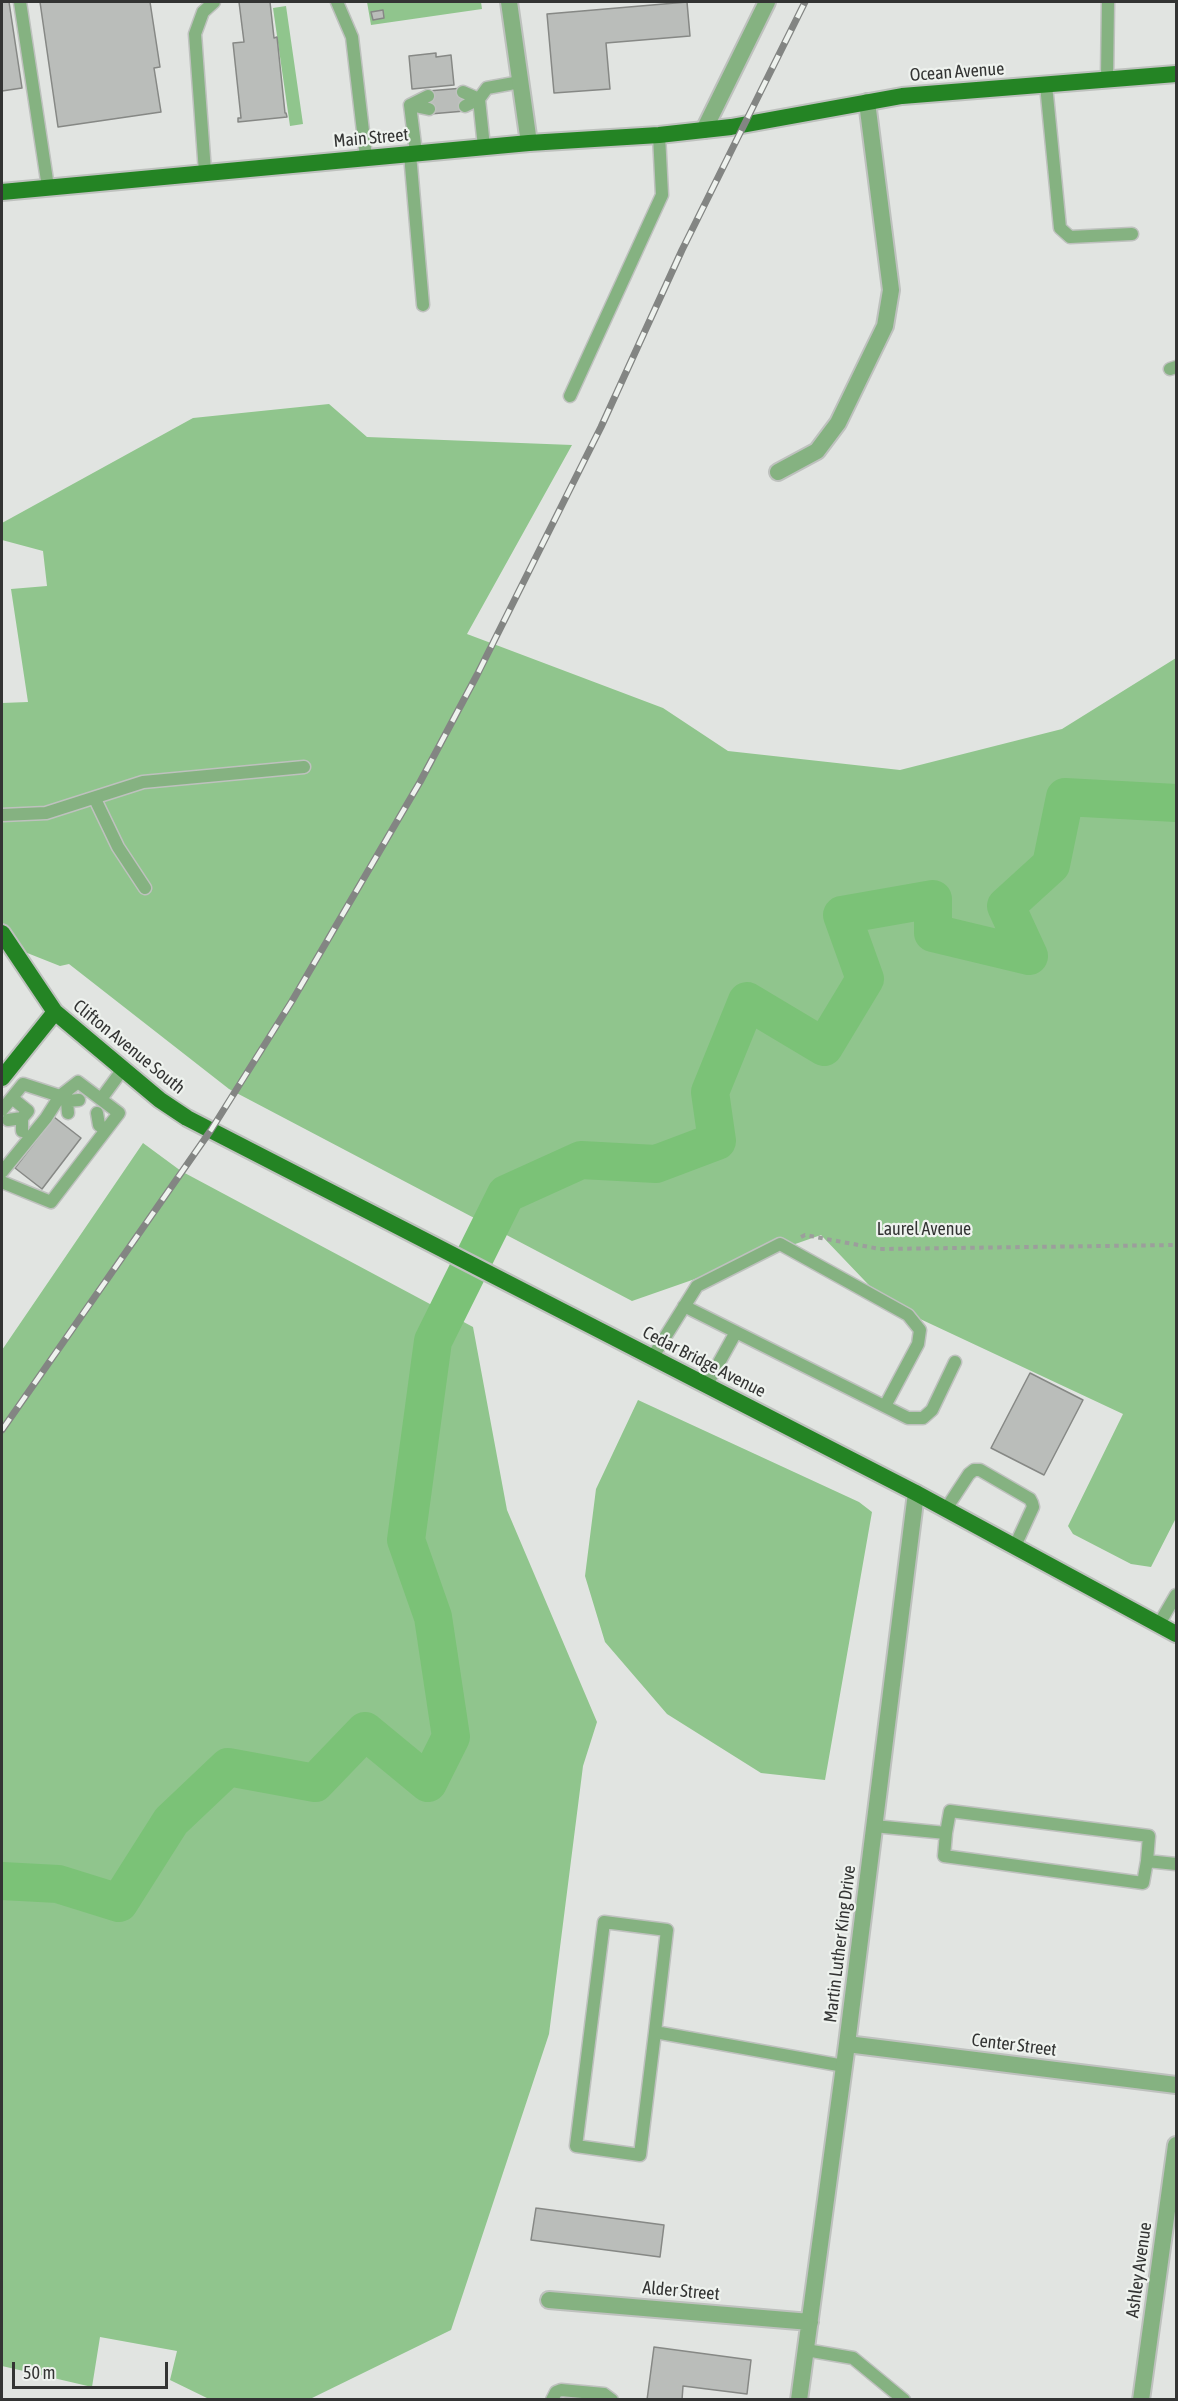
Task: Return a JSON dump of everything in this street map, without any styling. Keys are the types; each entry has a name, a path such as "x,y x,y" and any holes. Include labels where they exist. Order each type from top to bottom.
{"main road":[{"name":"Ocean Avenue","path":"743,124 902,96 1176,74"},
{"name":"Main Street","path":"2,192 413,153 659,135 743,124"},
{"name":"Clifton Avenue South","path":"2,933 7,951 55,1012 160,1100 211,1130"},
{"path":"4,1075 55,1012"},
{"name":"Cedar Bridge Avenue","path":"211,1130 367,1208 706,1386 916,1492 1176,1634"}],"street":[{"path":"509,2 529,143"},
{"path":"704,130 767,2"},
{"path":"778,472 817,451 838,423 885,326 891,290 867,102"},
{"name":"Martin Luther King Drive","path":"799,2400 847,2044 916,1492"},
{"name":"Center Street","path":"847,2044 1176,2085"},
{"name":"Ashley Avenue","path":"1141,2400 1176,2145"},
{"name":"Alder Street","path":"549,2300 810,2322"}],"lane":[{"path":"20,2 48,188"},
{"path":"205,172 195,34 203,12 214,2"},
{"path":"337,2 352,37 366,158"},
{"path":"1107,79 1108,2"},
{"path":"465,106 479,99 487,88 520,82"},
{"path":"1046,85 1060,228 1070,237 1132,234"},
{"path":"463,92 479,99"},
{"path":"410,105 428,96"},
{"path":"479,99 484,147"},
{"path":"410,105 429,109"},
{"path":"410,105 423,305"},
{"path":"570,396 662,195 659,135"},
{"path":"2,815 46,813 143,782 304,767"},
{"path":"95,799 118,847 146,888"},
{"path":"101,1099 123,1069"},
{"path":"4,1075 69,1103"},
{"path":"2,1172 46,1118 69,1103 78,1082 119,1113 97,1124 51,1202 2,1182"},
{"path":"12,1098 28,1111 22,1124 5,1115 12,1098 22,1084"},
{"path":"652,1358 697,1286 780,1244 908,1315 920,1330 918,1344 885,1406"},
{"path":"684,1306 908,1418 923,1418 932,1410 954,1362"},
{"path":"706,1386 736,1332"},
{"path":"946,1509 969,1474 974,1470 980,1470 1030,1499 1032,1503 1033,1507 1015,1546"},
{"path":"1158,1624 1176,1595"},
{"path":"950,1810 1149,1836 1143,1883 944,1856 946,1833 950,1810"},
{"path":"874,1826 946,1833"},
{"path":"1147,1861 1176,1864"},
{"path":"604,1922 667,1929 655,2032 640,2155 576,2146 604,1922"},
{"path":"655,2032 844,2066"},
{"path":"806,2350 853,2358 904,2400"},
{"path":"552,2400 556,2392 561,2390 604,2394 612,2400"}],"path":[{"name":"Laurel Avenue","path":"780,1244 805,1235 880,1249 1176,1245"}],"green space":[{"path":"367,2 481,2 482,9 371,25"},
{"path":"286,6 303,124 290,126 273,8"},
{"path":"329,404 367,437 572,445 467,634 663,708 728,751 900,770 1062,729 1176,658 1176,1518 1151,1567 1131,1564 1073,1534 1068,1526 1123,1414 886,1303 821,1235 632,1301 229,1089 69,964 60,966 2,943 2,703 28,702 11,589 47,586 43,551 2,540 2,523 193,418"},
{"path":"143,1143 181,1171 473,1327 507,1510 597,1722 583,1766 549,2034 451,2330 310,2399 209,2399 170,2380 177,2351 100,2337 92,2387 2,2366 2,1350"},
{"path":"638,1400 859,1502 872,1512 825,1780 761,1773 667,1714 605,1642 585,1576 596,1489"}],"building":[{"path":"2,2 9,2 22,88 2,91"},
{"path":"40,2 150,2 160,67 154,68 161,112 58,127"},
{"path":"239,2 270,2 274,38 277,37 287,117 238,122 238,118 241,118 233,43 244,42"},
{"path":"687,2 690,36 606,43 610,89 554,93 547,14"},
{"path":"383,10 384,18 373,20 371,12"},
{"path":"436,53 436,57 451,55 454,85 412,89 409,56"},
{"path":"463,88 465,111 430,114 428,91"},
{"path":"54,1117 81,1138 42,1189 15,1168"},
{"path":"1030,1373 1083,1400 1044,1475 991,1448"},
{"path":"536,2208 664,2225 660,2257 531,2240"},
{"path":"654,2347 751,2360 747,2394 683,2386 682,2400 647,2400"}],"waterway":[{"path":"2,1881 58,1884 119,1903 171,1821 228,1767 315,1783 365,1731 428,1783 451,1737 433,1617 406,1540 433,1341 506,1194 581,1160 656,1164 717,1141 710,1092 747,1001 824,1047 865,979 842,915 933,899 933,933 1029,956 1006,906 1051,865 1065,797 1176,803"}],"railway":[{"path":"2,1430 211,1130 292,1001 420,782 477,675 601,427 682,250 805,2"}]}
